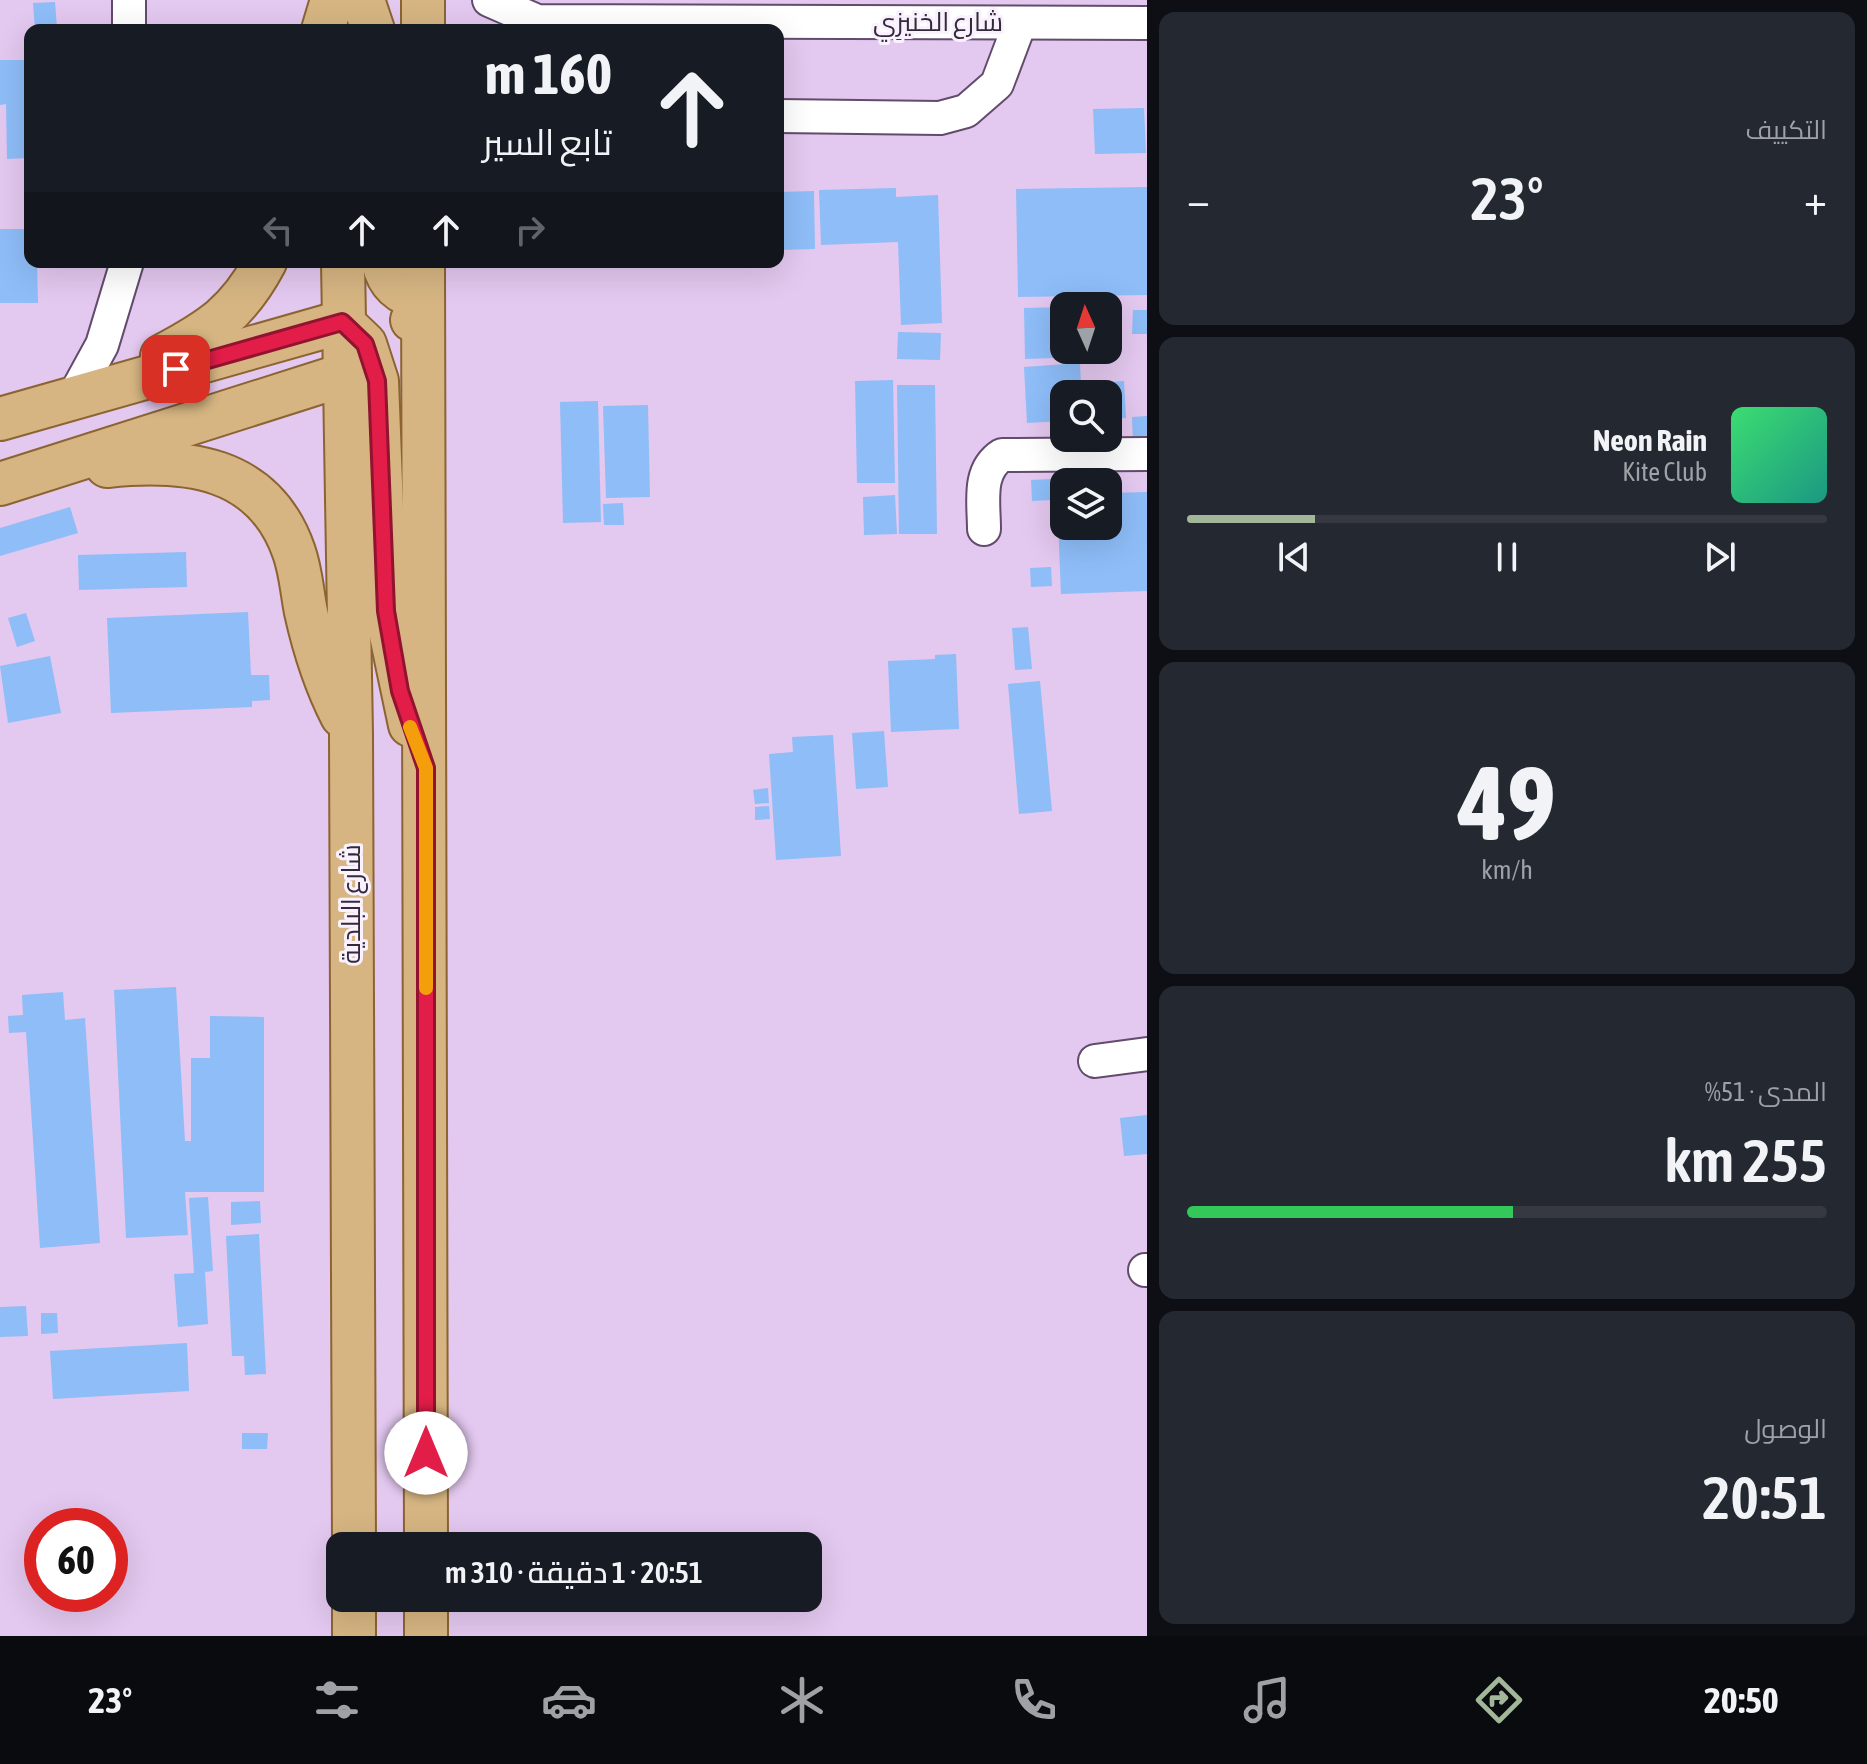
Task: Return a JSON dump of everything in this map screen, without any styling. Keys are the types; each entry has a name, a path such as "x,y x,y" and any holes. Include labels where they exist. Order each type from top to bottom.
{"main road":[{"path":"325,24 332,0"},
{"path":"345,0 345,24"},
{"path":"363,0 371,24"},
{"path":"423,0 423,24"},
{"path":"118,385 146,365 208,332 241,300 261,268"},
{"name":"شارع البلدية","path":"343,268 342,322 358,367 351,734 354,1532"},
{"path":"385,268 391,282 400,291 423,280"},
{"path":"0,484 358,367 410,322 423,280"},
{"path":"423,280 426,1532"},
{"path":"0,419 342,322"},
{"path":"358,367 381,414 386,611 400,691 426,768"},
{"path":"50,469 175,462 203,466 249,490 267,507 294,550 315,648 351,734"},
{"path":"354,1612 354,1636"},
{"path":"426,1612 426,1636"}],"street":[{"path":"129,0 129,24"},
{"name":"شارع الخنيزِي","path":"489,0 523,24"},
{"path":"784,116 940,118 966,111 997,84 1020,23"},
{"name":"شارع الخنيزِي","path":"784,25 1147,23"},
{"path":"73,398 102,345 125,268"},
{"path":"984,529 984,478 987,468 1002,455 1147,454"},
{"path":"1095,1061 1147,1054"}],"building":[{"path":"55,2 57,24 35,24 33,3"},
{"path":"0,60 24,60 24,158 7,159 6,104 0,105"},
{"path":"1144,108 1146,153 1095,154 1093,109"},
{"path":"1147,187 1147,295 1050,292 1050,297 1018,297 1016,189"},
{"path":"896,188 896,197 938,195 942,323 901,325 898,242 821,245 819,190"},
{"path":"814,191 815,249 784,250 784,192"},
{"path":"0,229 24,229 24,268 37,268 38,303 0,303"},
{"path":"1050,307 1050,358 1025,359 1024,308"},
{"path":"1133,310 1147,310 1147,334 1132,334"},
{"path":"898,332 941,333 940,360 897,359"},
{"path":"1080,364 1081,380 1050,380 1050,422 1027,423 1024,367"},
{"path":"893,380 895,483 857,483 855,381"},
{"path":"1122,381 1124,381 1126,418 1122,418"},
{"path":"897,385 935,385 937,534 899,534"},
{"path":"598,401 601,522 563,523 560,402"},
{"path":"648,405 650,497 606,498 603,406"},
{"path":"1147,416 1147,441 1133,442 1132,417"},
{"path":"1050,479 1050,500 1032,501 1031,480"},
{"path":"1147,492 1147,591 1061,594 1059,540 1122,540 1122,493"},
{"path":"895,495 897,534 864,535 863,497"},
{"path":"623,503 624,525 604,525 603,504"},
{"path":"70,507 78,533 0,556 0,528"},
{"path":"186,552 187,587 79,590 78,555"},
{"path":"1051,567 1052,586 1031,587 1030,568"},
{"path":"248,612 251,675 269,675 270,700 252,701 252,707 111,713 107,618"},
{"path":"26,613 35,641 17,647 8,618"},
{"path":"1028,627 1032,669 1015,670 1012,628"},
{"path":"956,654 959,729 891,732 888,661 935,659 935,655"},
{"path":"50,656 61,713 8,723 0,666"},
{"path":"1040,681 1052,811 1019,814 1008,684"},
{"path":"884,731 888,787 856,789 852,733"},
{"path":"833,735 841,856 776,860 769,754 793,752 792,737"},
{"path":"768,788 769,803 755,804 753,790"},
{"path":"769,806 770,819 755,820 755,807"},
{"path":"176,987 185,1141 191,1141 191,1058 210,1058 210,1016 264,1017 264,1192 185,1192 188,1235 126,1238 114,990"},
{"path":"63,992 65,1020 85,1018 100,1243 40,1248 26,1032 9,1033 8,1016 23,1015 22,995"},
{"path":"1147,1115 1147,1154 1124,1156 1120,1118"},
{"path":"208,1197 213,1271 205,1272 208,1324 178,1327 174,1274 194,1273 189,1198"},
{"path":"260,1201 261,1223 231,1225 231,1202"},
{"path":"259,1234 266,1374 245,1375 244,1356 232,1356 226,1236"},
{"path":"26,1306 28,1336 0,1337 0,1307"},
{"path":"41,1313 57,1313 58,1333 41,1334"},
{"path":"187,1343 189,1391 53,1399 50,1351"},
{"path":"242,1433 268,1433 267,1449 242,1449"}],"slow traffic":[{"path":"410,727 426,768 426,988"}],"route":[{"path":"176,369 342,322 365,344 373,360 380,403 383,571 391,651 411,730 426,768 426,1453"}]}
